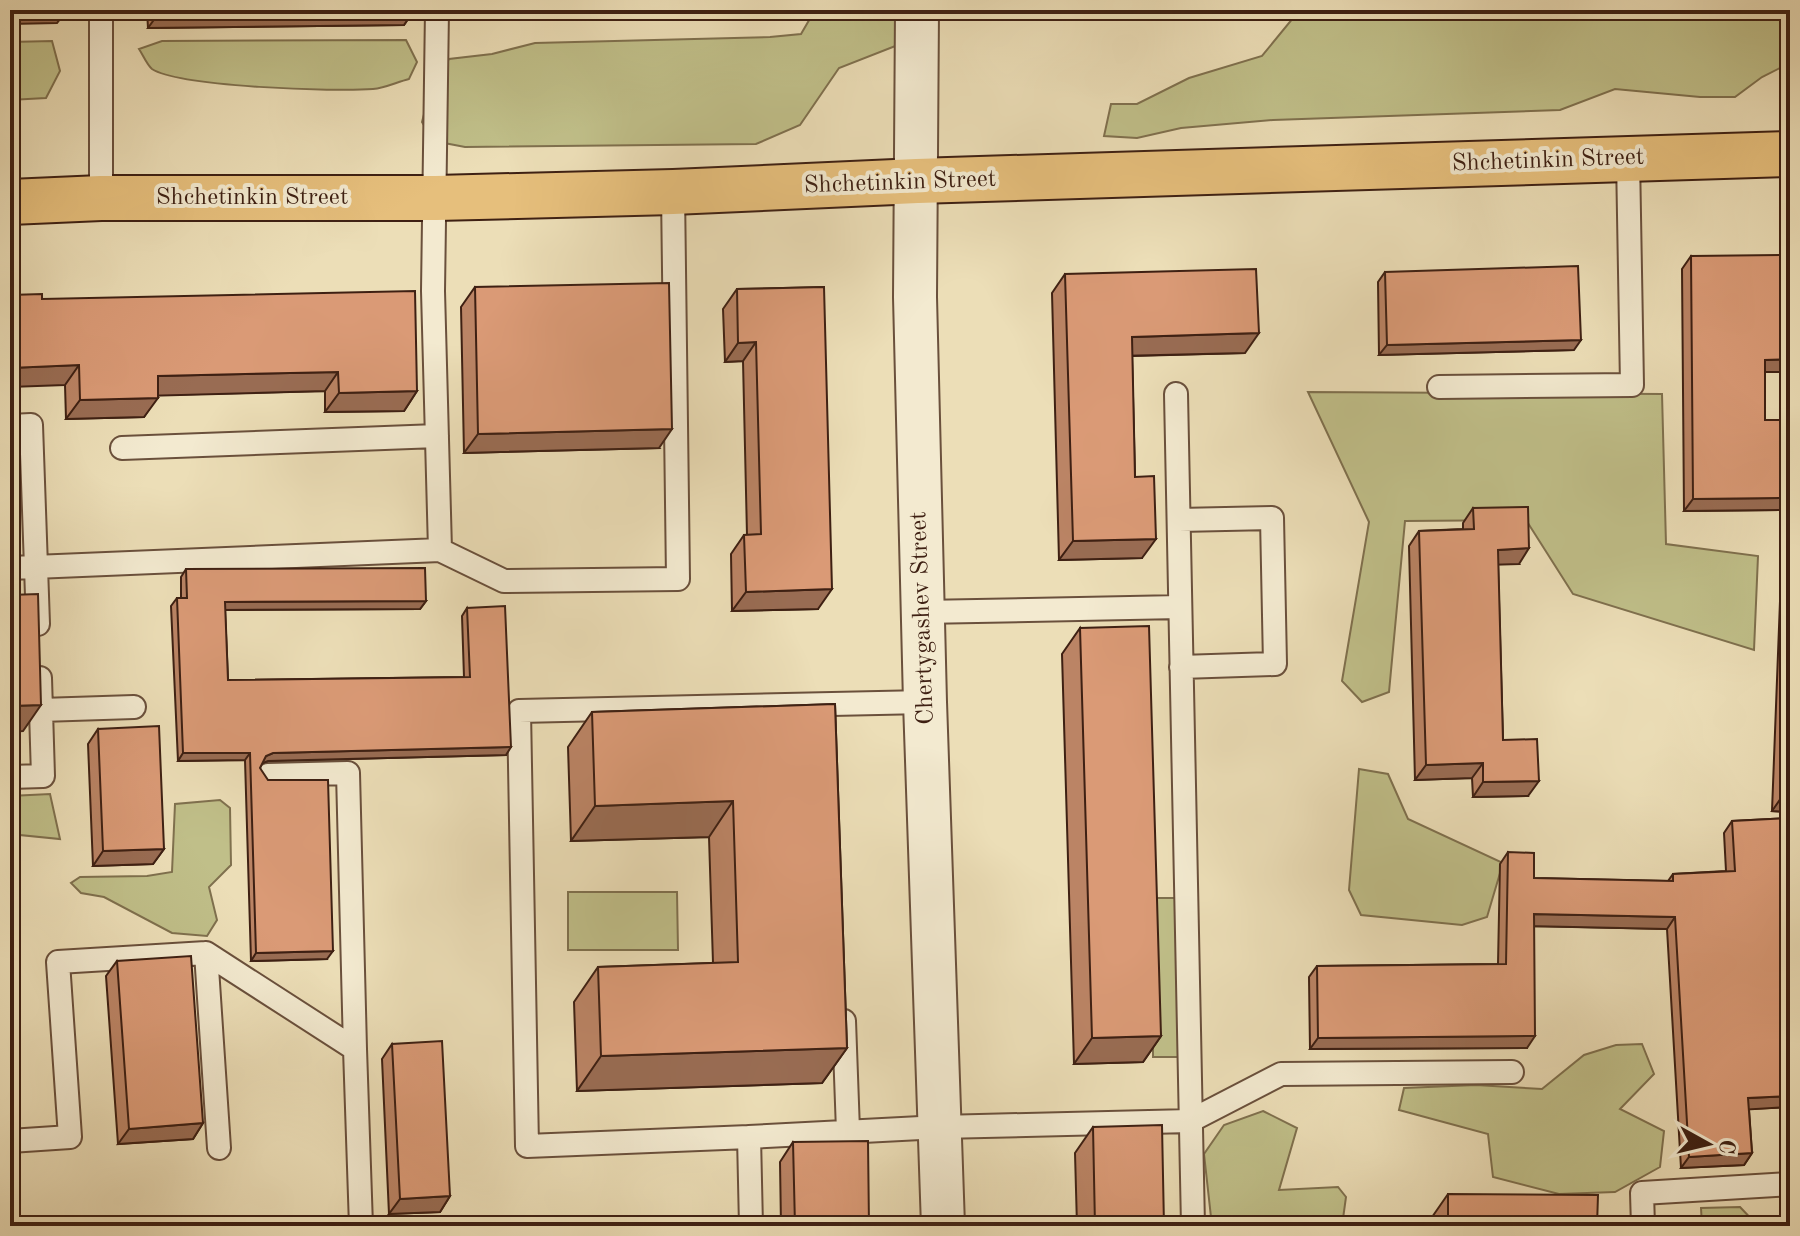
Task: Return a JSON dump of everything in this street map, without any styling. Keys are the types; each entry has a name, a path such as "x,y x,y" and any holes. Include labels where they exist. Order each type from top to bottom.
{"main road":[{"name":"Shchetinkin Street","path":"10,202 101,198 436,198 673,192 917,181 1790,154"}],"street":[{"name":"Chertygashev Street","path":"917,10 915,297 922,612 943,1226"}],"lane":[{"path":"101,10 101,198"},
{"path":"437,10 433,291 440,550"},
{"path":"1439,387 1632,385 1628,158"},
{"path":"10,568 440,550 504,581 678,579 673,192"},
{"path":"1176,394 1193,1226"},
{"path":"10,426 31,425 43,776 10,777"},
{"path":"122,448 437,436"},
{"path":"1179,520 1272,518 1275,649 1275,664 1181,667"},
{"path":"922,612 1180,607"},
{"path":"925,702 833,712 519,711 527,1146 940,1127 1190,1121 1281,1074 1512,1072"},
{"path":"41,710 134,707"},
{"path":"268,775 348,773 361,1226"},
{"path":"10,1141 70,1137 58,962 206,953 355,1049"},
{"path":"206,953 219,1148"},
{"path":"844,1005 848,1131"},
{"path":"749,1137 751,1226"},
{"path":"1643,1226 1642,1193 1790,1184"}],"shaded area":[{"path":"815,10 905,10 903,43 839,68 800,125 756,144 465,147 434,141 422,122 430,91 449,59 492,54 535,43 801,34"},
{"path":"1308,10 1790,10 1790,63 1762,77 1735,97 1615,89 1560,110 1273,120 1181,128 1137,138 1104,136 1111,104 1137,104 1189,78 1262,56 1293,18"},
{"path":"406,40 417,62 409,79 378,88 354,90 259,87 193,80 152,69 139,49 162,41"},
{"path":"52,41 60,71 46,98 10,100 10,42"},
{"path":"1308,392 1662,394 1666,544 1758,556 1754,650 1573,594 1526,520 1405,521 1389,692 1362,702 1342,681 1369,522"},
{"path":"1359,769 1388,774 1408,819 1503,863 1487,917 1462,925 1361,915 1349,890"},
{"path":"50,794 60,839 10,834 10,796"},
{"path":"220,800 230,808 231,865 209,887 217,920 207,936 172,933 104,897 81,893 71,883 80,877 147,876 172,872 175,804"},
{"path":"568,892 677,892 678,950 568,950"},
{"path":"1153,898 1179,898 1179,1057 1153,1057"},
{"path":"1642,1044 1654,1074 1620,1109 1664,1131 1660,1167 1615,1192 1559,1194 1493,1177 1488,1134 1399,1110 1404,1088 1476,1085 1542,1089 1584,1055 1616,1045"},
{"path":"1263,1111 1297,1128 1279,1190 1338,1187 1346,1197 1342,1226 1212,1226 1204,1154 1224,1125"},
{"path":"1740,1207 1758,1226 1702,1226 1701,1208"}],"building":[{"path":"1790,255 1790,359 1765,360 1765,420 1790,420 1790,498 1693,499 1691,256"},
{"path":"1578,266 1581,340 1387,345 1385,272"},
{"path":"1256,269 1259,333 1132,337 1135,477 1154,476 1156,539 1073,541 1065,274"},
{"path":"669,283 672,429 478,434 475,287"},
{"path":"824,287 832,589 746,592 744,535 761,534 756,342 738,343 737,289"},
{"path":"415,291 417,391 339,393 338,372 158,376 158,398 80,400 79,365 10,368 10,295 42,294 42,299"},
{"path":"1528,507 1529,548 1498,550 1503,740 1537,739 1539,781 1483,782 1483,763 1426,765 1419,531 1474,529 1473,508"},
{"path":"1790,562 1790,799 1781,798"},
{"path":"425,568 426,601 225,602 228,680 470,677 467,608 505,606 511,747 273,753 266,756 260,768 268,780 328,780 333,951 256,953 250,753 183,753 177,598 187,598 186,569"},
{"path":"38,594 41,705 10,706 10,595"},
{"path":"1149,626 1161,1036 1092,1038 1080,628"},
{"path":"835,704 847,1048 601,1056 598,967 738,962 733,801 595,806 592,712"},
{"path":"159,726 164,849 103,851 98,729"},
{"path":"1790,818 1790,1096 1748,1098 1752,1153 1689,1157 1675,917 1534,914 1535,1036 1318,1038 1317,966 1506,964 1508,852 1534,853 1534,878 1673,881 1673,874 1735,871 1732,821"},
{"path":"10,947 17,1109 10,1109"},
{"path":"191,956 203,1123 129,1129 117,961"},
{"path":"442,1041 450,1196 400,1199 392,1044"},
{"path":"1162,1125 1164,1226 1095,1226 1093,1127"},
{"path":"868,1141 869,1226 795,1226 793,1142"},
{"path":"1448,1194 1598,1195 1597,1226 1448,1226"}]}
